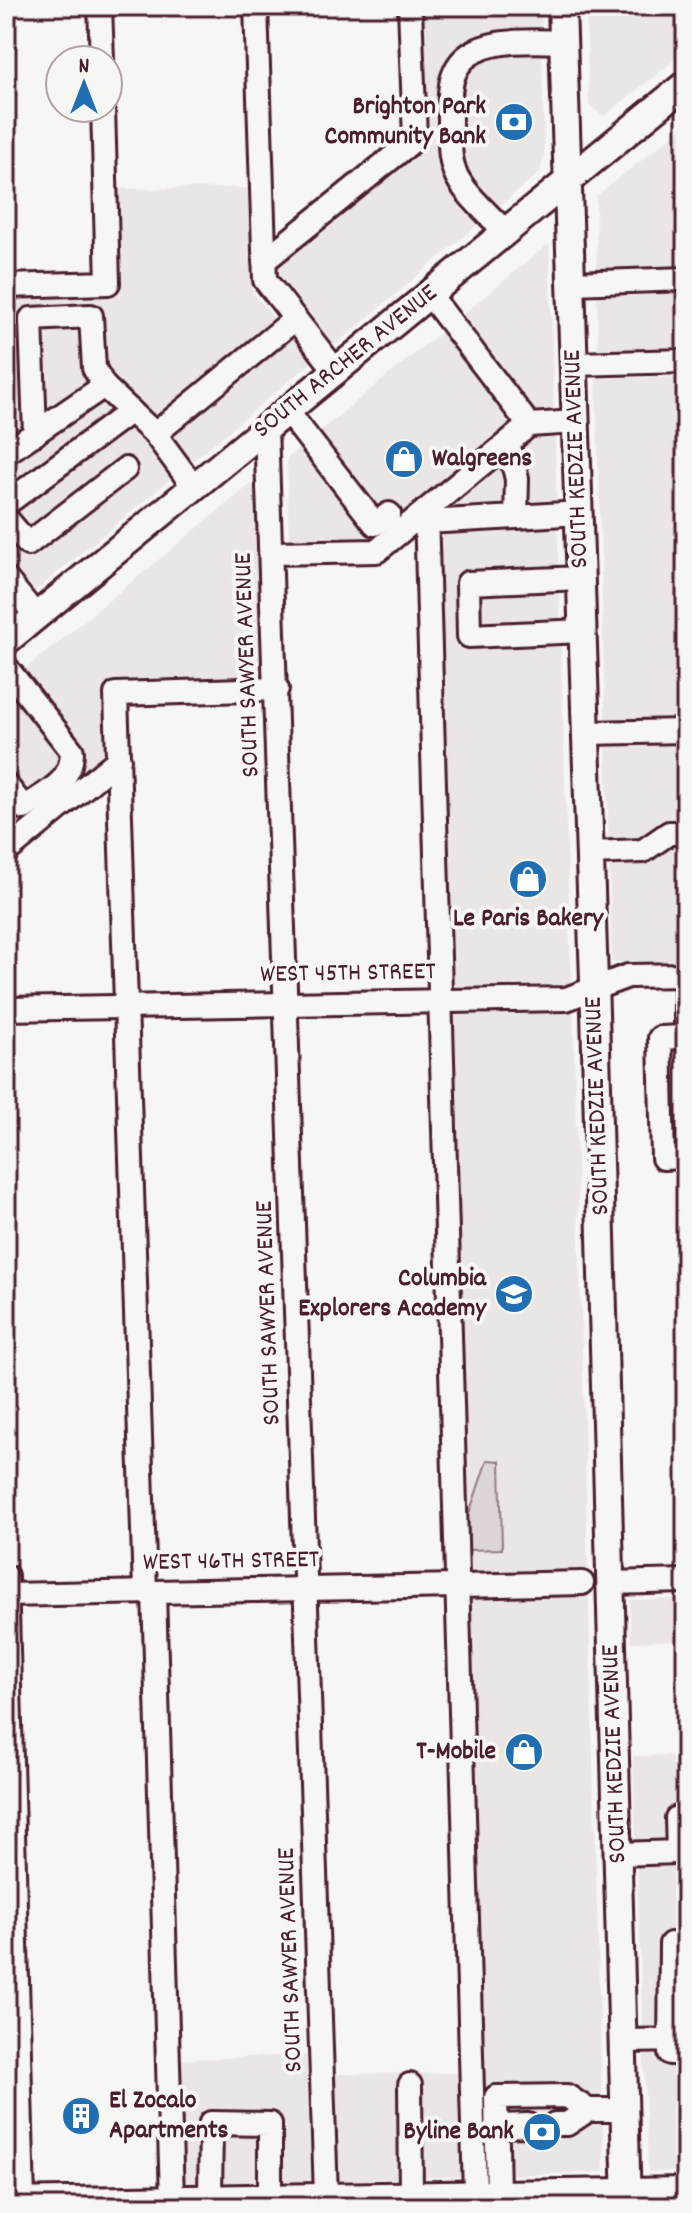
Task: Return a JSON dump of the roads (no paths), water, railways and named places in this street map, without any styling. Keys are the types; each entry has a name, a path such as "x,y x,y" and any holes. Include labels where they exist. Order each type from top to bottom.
{"main road":[{"name":"SOUTH KEDZIE AVENUE","path":"562,6 590,853 627,2199"},
{"name":"SOUTH ARCHER AVENUE","path":"6,641 686,84"},
{"path":"14,2203 486,2193 627,2199 686,2191"}],"street":[{"path":"100,6 101,44"},
{"path":"256,6 265,280 336,371"},
{"path":"264,261 415,139 410,6"},
{"path":"505,232 460,183 452,167 450,97 455,70 473,52 497,44 520,40 563,42"},
{"path":"6,286 108,283 103,124"},
{"path":"572,283 686,279"},
{"path":"429,294 529,425"},
{"path":"35,434 31,319 91,316 94,368 104,386 155,434 194,487"},
{"path":"155,434 295,319"},
{"path":"574,364 686,361"},
{"path":"6,453 104,386"},
{"path":"6,504 131,411"},
{"path":"287,411 375,524 389,514"},
{"path":"272,553 377,551 426,516 529,425 576,422"},
{"name":"SOUTH SAWYER AVENUE","path":"266,427 326,2196"},
{"path":"508,443 517,479 516,517"},
{"path":"6,518 28,544 125,469"},
{"path":"426,516 516,517 579,513"},
{"path":"426,516 460,1586 486,2193"},
{"path":"581,578 468,583 469,636 583,631"},
{"path":"6,579 36,616"},
{"path":"6,667 72,751 68,775 24,808 6,785"},
{"path":"165,2202 150,1592 116,694 277,689"},
{"path":"586,733 686,731"},
{"path":"6,852 119,759"},
{"path":"590,853 643,851 669,833 686,833"},
{"path":"686,975 685,1037 660,1038 663,1158 686,1157"},
{"name":"WEST 45TH STREET","path":"6,1009 566,999 628,976 686,975"},
{"path":"6,1576 14,2203"},
{"path":"610,1583 686,1581"},
{"name":"WEST 46TH STREET","path":"6,1595 582,1583"},
{"path":"618,1854 678,1852 677,1818"},
{"path":"623,2041 681,2044 671,1944"},
{"path":"410,2085 411,2195"},
{"path":"486,2193 496,2126 496,2097 567,2096 588,2110"},
{"path":"555,2124 567,2124 588,2110 625,2110"},
{"path":"210,2198 211,2123 270,2124 270,2197"},
{"path":"496,2126 528,2125"}],"place":[{"name":"Brighton Park Community Bank","path":"514,122"},
{"name":"Walgreens","path":"404,459"},
{"name":"Le Paris Bakery","path":"528,879"},
{"name":"Columbia Explorers Academy","path":"514,1294"},
{"name":"T-Mobile","path":"524,1752"},
{"name":"El Zocalo Apartments","path":"81,2116"},
{"name":"Byline Bank","path":"542,2132"}]}
